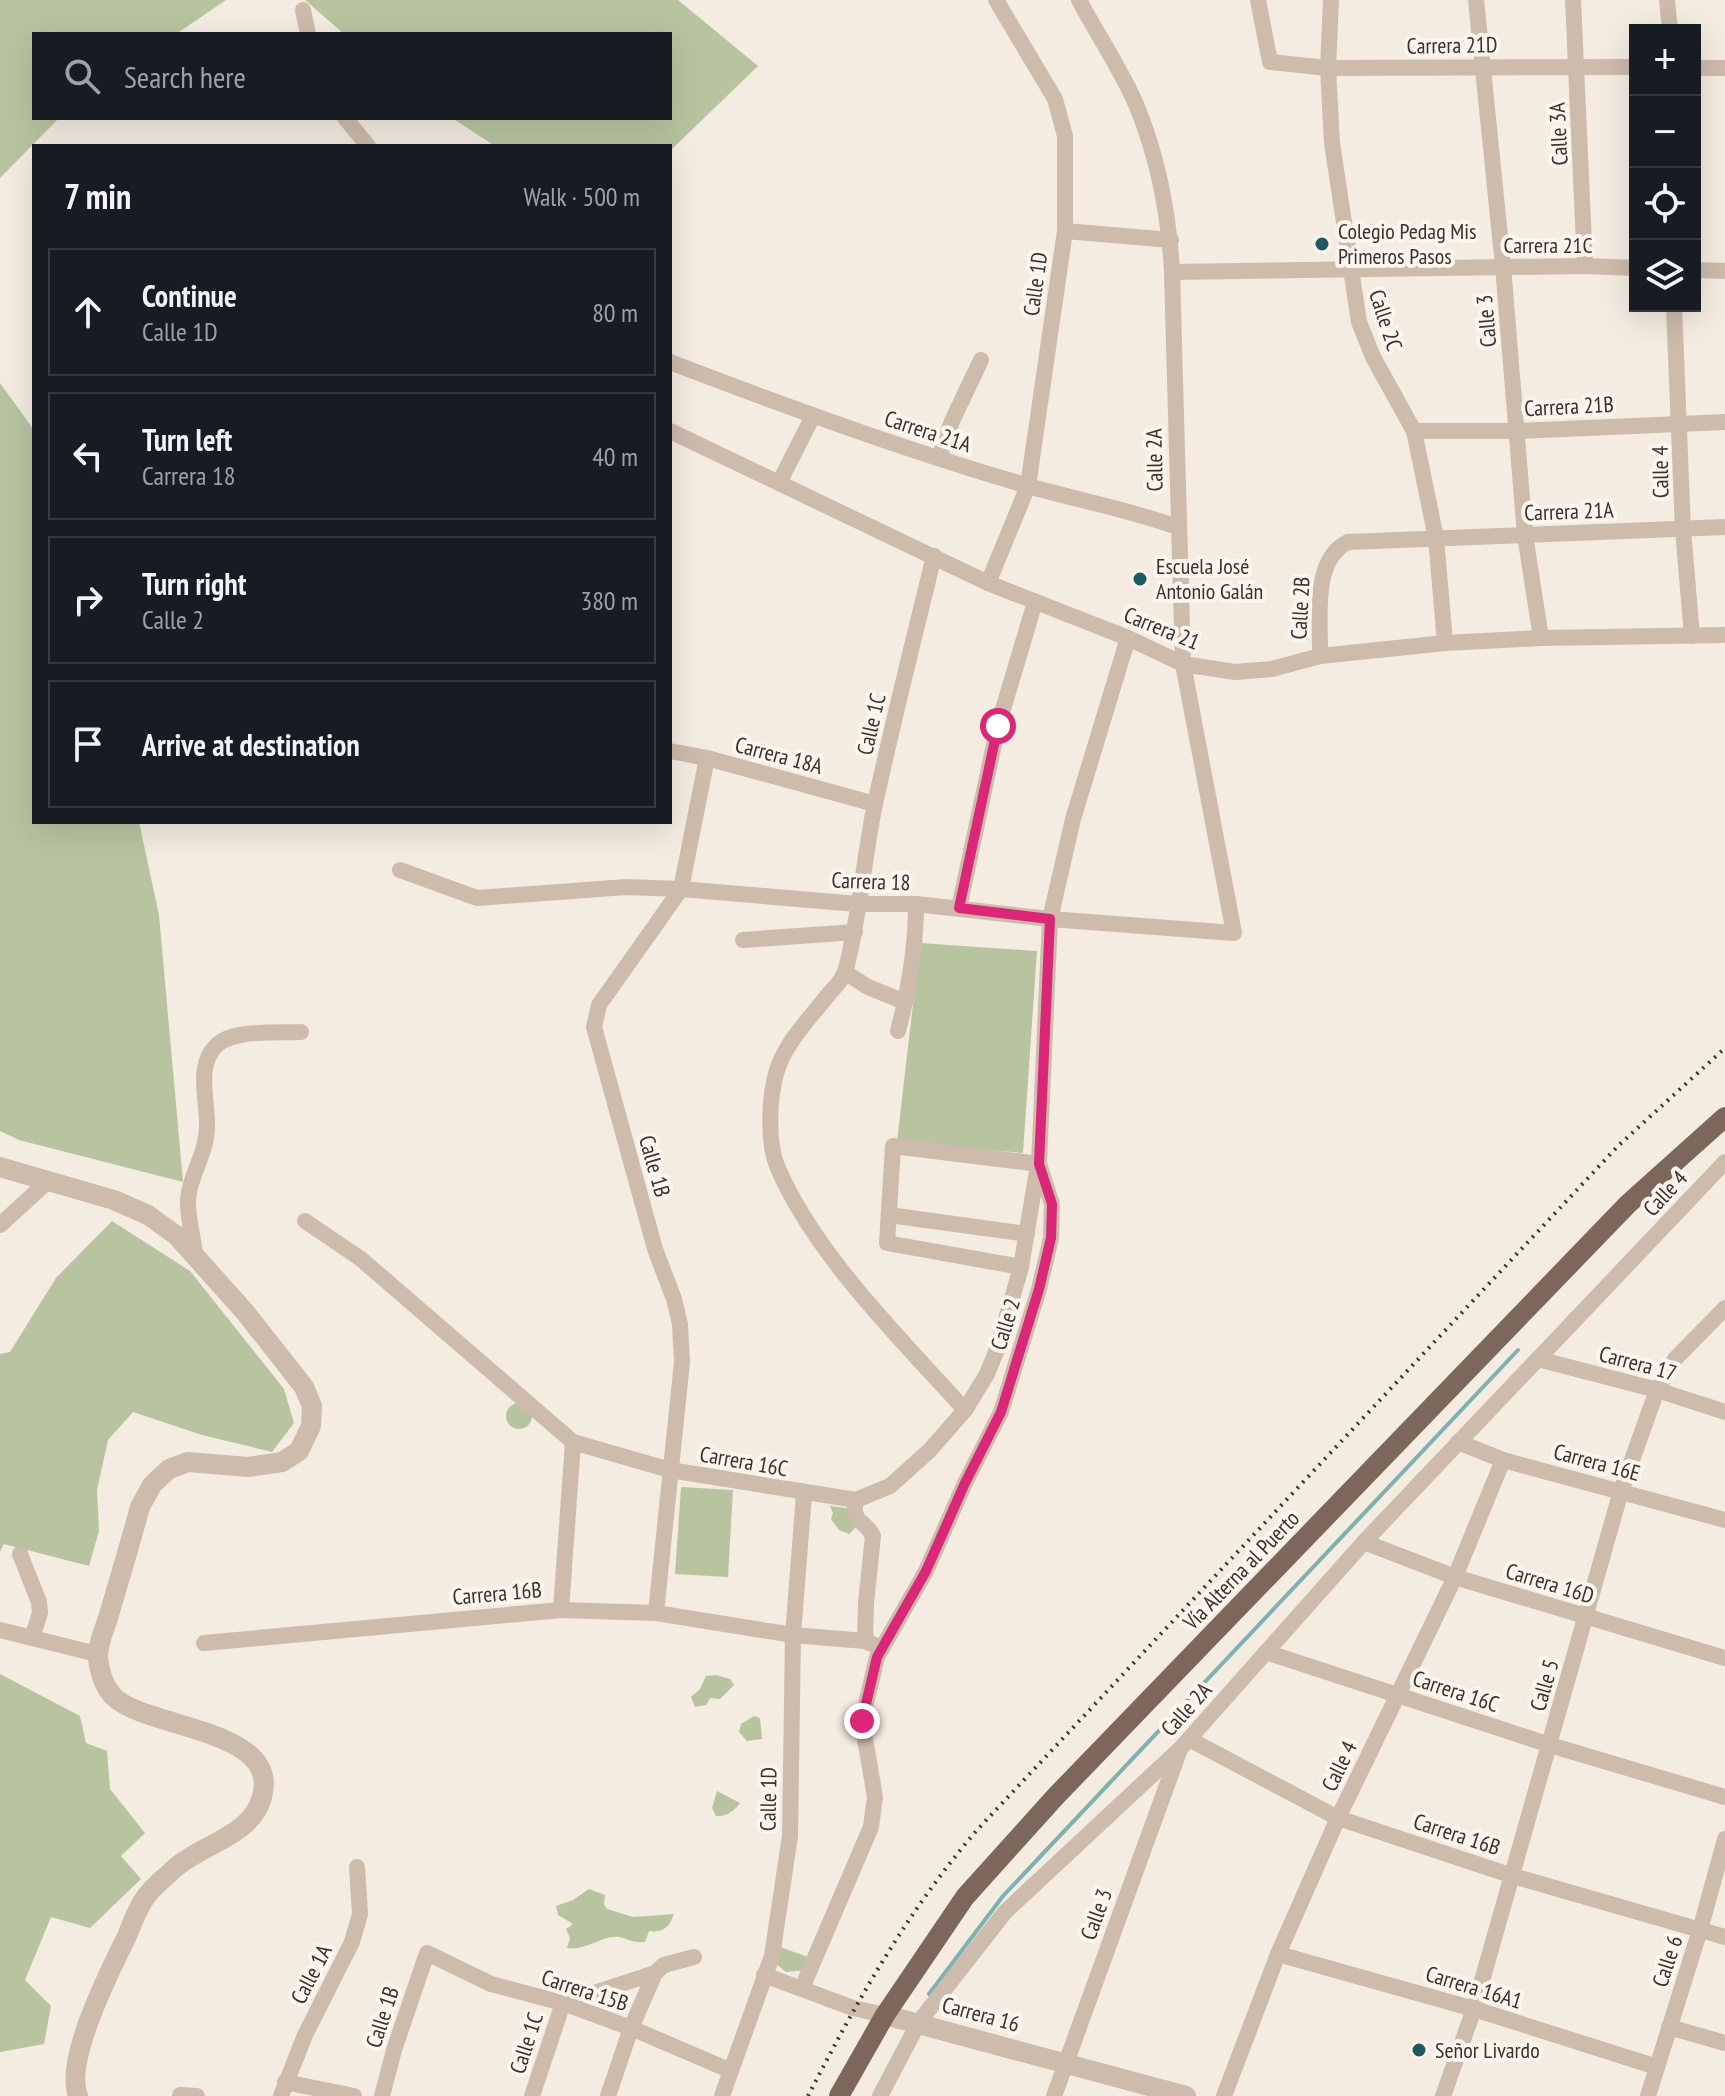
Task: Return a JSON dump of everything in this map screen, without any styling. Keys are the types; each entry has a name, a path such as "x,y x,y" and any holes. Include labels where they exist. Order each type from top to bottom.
{"main road":[{"name":"Vía Alterna al Puerto","path":"839,2096 904,2019 965,1897 1056,1796 1628,1204 1725,1117"}],"street":[{"name":"Calle 1D","path":"988,583 1028,486 1065,231 1065,136 1055,99 996,0"},
{"name":"Calle 2A","path":"1079,0 1137,107 1161,177 1171,240 1183,664 1234,933"},
{"name":"Carrera 21D","path":"1258,0 1270,62 1328,68 1629,67"},
{"name":"Calle 2C","path":"1331,0 1328,68 1332,143 1359,322 1373,357 1414,431 1436,538 1445,643"},
{"name":"Calle 3","path":"1476,0 1503,266 1525,535 1541,638"},
{"name":"Calle 3A","path":"1573,0 1585,266"},
{"path":"1667,0 1669,24"},
{"path":"303,10 308,32"},
{"path":"1701,68 1725,68"},
{"path":"347,120 366,144"},
{"path":"1065,231 1171,240"},
{"name":"Carrera 21C","path":"1172,272 1503,266 1629,268"},
{"path":"1701,270 1725,271"},
{"name":"Calle 4","path":"1674,312 1683,530 1692,636"},
{"path":"939,458 952,421 981,360"},
{"name":"Carrera 21A","path":"672,363 813,416 939,458 1177,527"},
{"path":"779,483 813,416"},
{"name":"Carrera 21B","path":"1414,431 1518,431 1725,422"},
{"name":"Carrera 21","path":"672,432 988,583 1128,638 1183,664 1235,672 1272,669 1320,656 1445,643 1725,635"},
{"name":"Carrera 21A","path":"1326,563 1338,547 1348,542 1725,527"},
{"name":"Calle 1C","path":"846,973 875,804 934,556"},
{"name":"Calle 2B","path":"1320,656 1322,576 1326,563"},
{"path":"959,908 998,726 1035,602"},
{"name":"Calle 2","path":"802,1988 871,1827 875,1797 862,1721 877,1657 926,1571 1005,1398 1039,1289 1051,1238 1052,1204 1039,1164 1050,919 1073,819 1128,638"},
{"name":"Carrera 18A","path":"672,751 875,804"},
{"name":"Calle 1B","path":"656,1613 682,1362 680,1324 655,1249 594,1027 599,1005 681,889 707,758"},
{"name":"Carrera 18","path":"400,870 477,898 626,887 681,889 857,904 916,904 1050,919 1234,933"},
{"path":"898,1031 916,939 916,904"},
{"path":"743,940 855,932"},
{"path":"905,1002 868,987 846,973 788,1047 777,1069 770,1099 773,1148 777,1165 805,1222 870,1304 965,1410"},
{"path":"195,1254 187,1211 188,1194 206,1138 204,1066 216,1045 232,1036 301,1032"},
{"path":"865,1641 873,1536 853,1512 856,1500 890,1486 930,1450 965,1410 987,1374 1021,1267 1039,1164 893,1146 887,1243 1021,1267"},
{"name":"Calle 4","path":"1538,1359 1725,1162"},
{"path":"0,1167 114,1200 148,1215 177,1236 304,1387 312,1406 311,1426 299,1451 282,1462 248,1467 188,1462 169,1469 152,1485 140,1507 97,1654 102,1680 115,1698 132,1708 234,1742 255,1761 264,1780 262,1798 253,1815 235,1832 178,1866 145,1898 103,1986 84,2037 76,2065 78,2096"},
{"path":"0,1225 47,1182"},
{"path":"889,1215 1027,1234"},
{"name":"Carrera 16C","path":"305,1221 361,1259 573,1442 670,1470 856,1500"},
{"name":"Calle 5","path":"1443,2096 1474,2009 1621,1491 1657,1390 1675,1359 1725,1308"},
{"name":"Calle 2A","path":"880,2096 904,2019 1005,1912 1185,1744 1364,1542 1538,1359"},
{"name":"Carrera 17","path":"1538,1359 1657,1390 1725,1412"},
{"path":"561,1610 573,1442"},
{"name":"Carrera 16E","path":"1458,1442 1503,1460 1725,1520"},
{"name":"Calle 4","path":"1224,2096 1278,1954 1338,1818 1455,1577 1503,1460"},
{"name":"Calle 1D","path":"722,2096 772,1956 790,1836 793,1635 804,1494"},
{"name":"Carrera 16D","path":"1364,1542 1455,1577 1725,1658"},
{"path":"20,1554 39,1602 40,1613 32,1638"},
{"name":"Carrera 16B","path":"204,1643 561,1610 656,1613 793,1635 865,1641 882,1648"},
{"path":"0,1630 97,1654"},
{"name":"Carrera 16C","path":"1266,1652 1550,1745 1725,1797"},
{"name":"Calle 3","path":"1054,2096 1185,1744"},
{"name":"Carrera 16B","path":"1185,1744 1338,1818 1513,1876 1725,1937"},
{"name":"Calle 6","path":"1648,2096 1725,1839"},
{"name":"Calle 1A","path":"283,2089 305,2035 352,1942 360,1914 357,1867"},
{"name":"Calle 1B","path":"382,2096 427,1953"},
{"name":"Carrera 15B","path":"427,1953 491,1984 563,2003 729,2070"},
{"name":"Carrera 16A1","path":"1278,1954 1474,2009 1657,2067"},
{"path":"563,2003 694,1957"},
{"path":"608,2096 631,2028 655,1973"},
{"name":"Carrera 16","path":"764,1975 853,2008 1186,2096"},
{"name":"Calle 1C","path":"532,2096 563,2003"},
{"path":"1669,2027 1725,2043"},
{"path":"283,2089 354,2096"}],"green space":[{"path":"0,0 226,0 179,32 32,32 32,120 57,120 0,178"},
{"path":"305,0 678,0 758,66 672,149 672,144 492,144 455,120 672,120 672,32 342,32"},
{"path":"0,383 32,427 32,824 139,824 159,915 183,1182 19,1140 0,1131"},
{"path":"920,943 1037,951 1023,1153 897,1142"},
{"path":"112,1221 190,1271 284,1389 294,1423 272,1452 202,1435 133,1412 108,1440 97,1490 99,1531 89,1566 4,1544 0,1552 0,1354 10,1352 56,1278"},
{"path":"519,1403 528,1407 532,1416 528,1425 519,1429 510,1425 506,1416 510,1407"},
{"path":"681,1487 733,1490 728,1577 675,1574"},
{"path":"830,1506 846,1508 859,1524 849,1534 839,1530 831,1519 833,1513"},
{"path":"0,1674 80,1716 86,1743 107,1751 110,1789 145,1833 121,1856 141,1879 90,1928 51,1917 25,1980 51,2006 44,2044 0,2052"},
{"path":"706,1676 730,1679 734,1685 720,1699 710,1698 706,1705 695,1707 691,1697 700,1689"},
{"path":"754,1716 760,1718 762,1739 747,1741 739,1732 741,1724"},
{"path":"717,1791 740,1803 730,1813 716,1816 712,1808"},
{"path":"589,1889 605,1895 607,1909 633,1917 674,1914 665,1928 649,1931 645,1942 613,1937 567,1948 570,1938 566,1929 573,1924 558,1915 556,1906 573,1900"},
{"path":"780,1947 811,1958 807,1970 786,1972 775,1963"}],"waterway":[{"path":"929,1994 1003,1896 1518,1350"}],"railway":[{"path":"808,2096 845,2026 906,1924 978,1829 1618,1146 1725,1048"}],"place":[{"name":"Colegio Pedag Mis Primeros Pasos","path":"1322,244"},
{"name":"Escuela José Antonio Galán","path":"1140,579"},
{"name":"Señor Livardo","path":"1419,2050"}],"route":[{"path":"862,1721 877,1657 926,1571 1001,1412 1039,1289 1051,1238 1052,1204 1039,1164 1050,919 959,908 998,726"}]}
